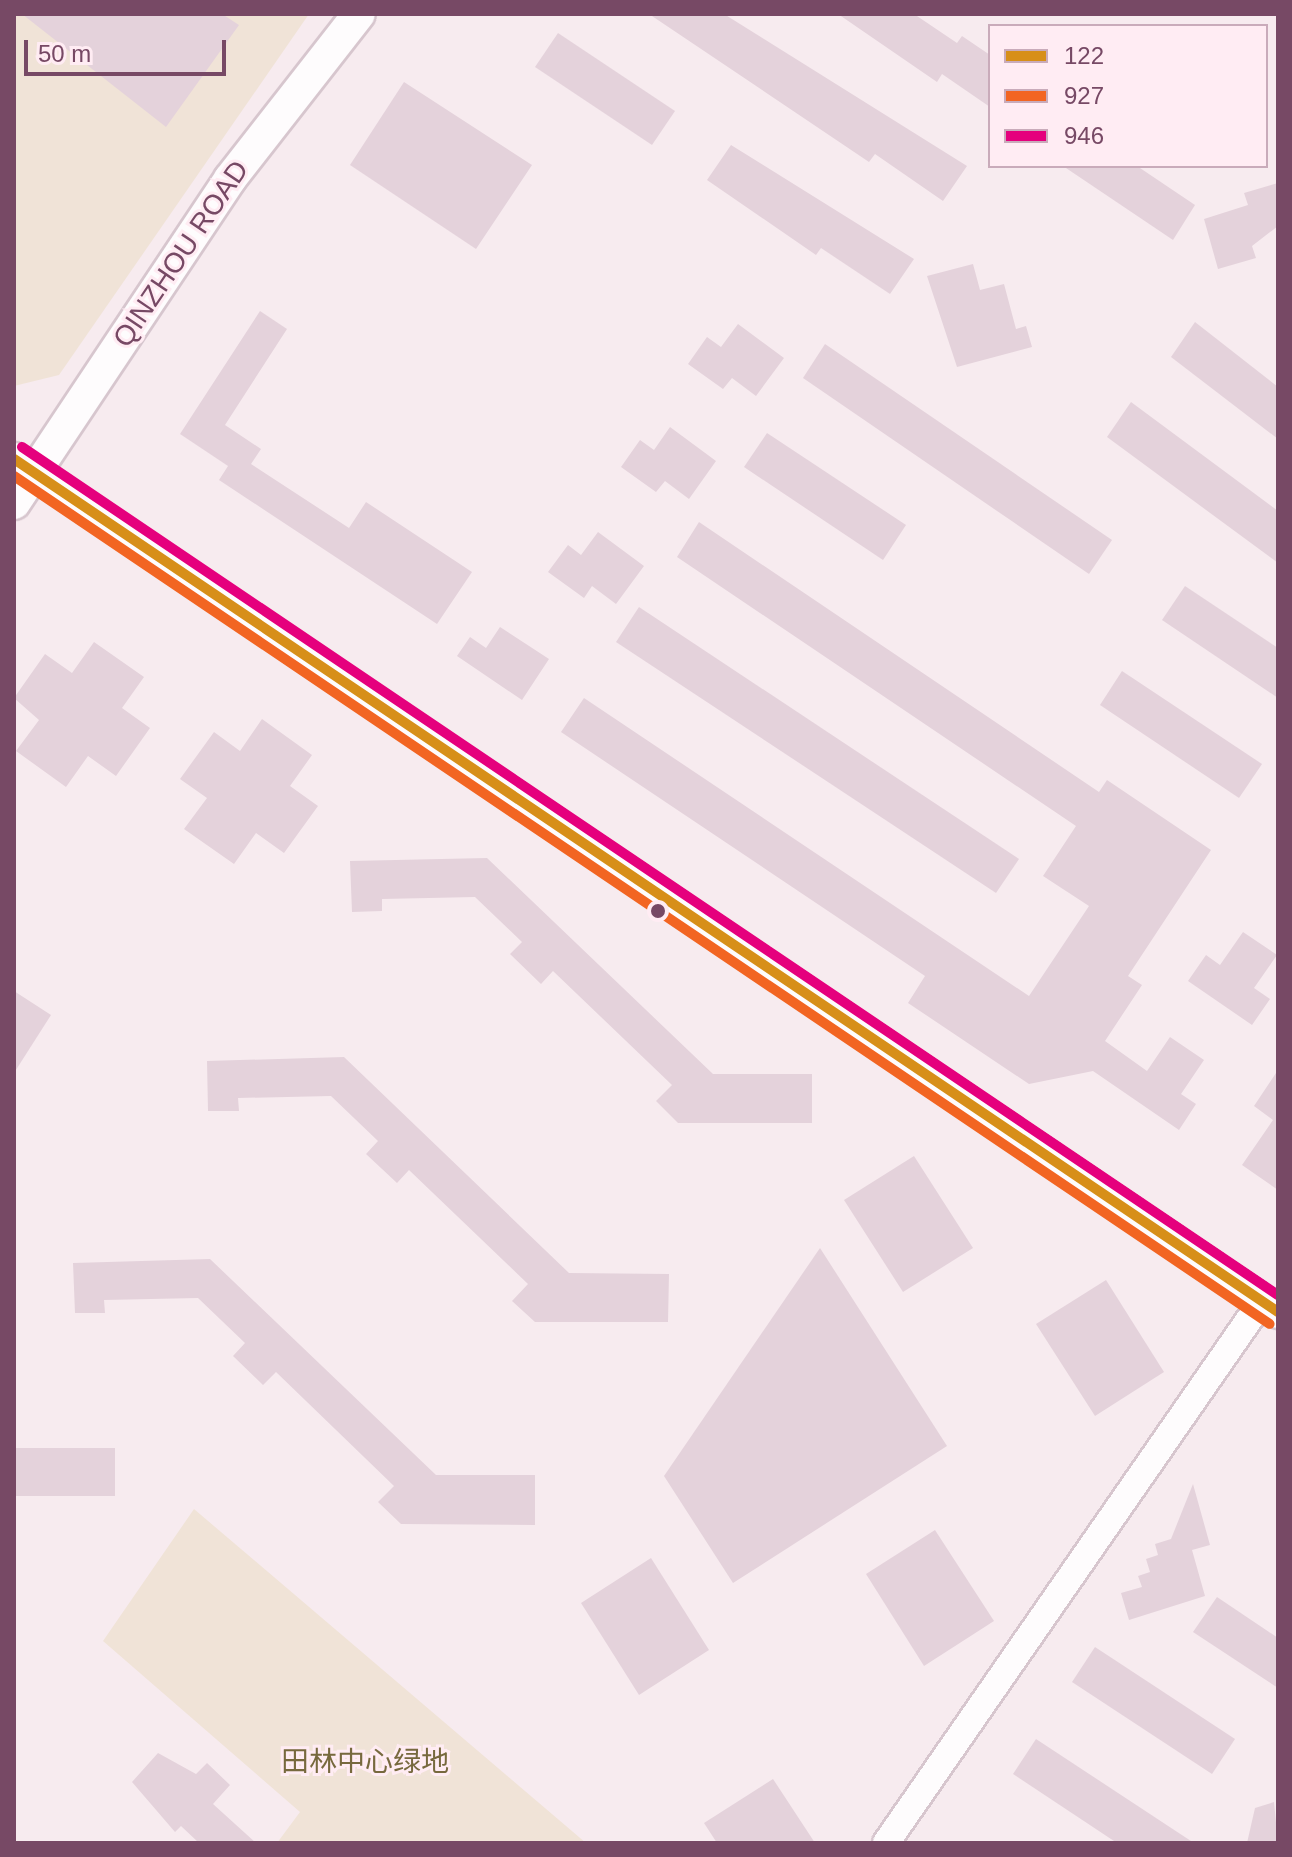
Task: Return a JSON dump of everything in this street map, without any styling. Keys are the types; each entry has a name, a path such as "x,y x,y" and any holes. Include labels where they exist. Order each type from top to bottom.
{"street":[{"name":"QINZHOU ROAD","path":"14,503 24,466 230,179 359,14"},
{"path":"24,466 1270,1306 886,1843"}],"green space":[{"path":"14,14 309,14 59,375 14,386"},
{"name":"田林中心绿地","path":"194,1509 586,1843 277,1843 300,1812 103,1641"}],"building":[{"path":"22,14 222,14 239,25 166,127"},
{"path":"649,14 724,14 967,166 943,201 875,154 869,162"},
{"path":"838,14 914,14 957,43 962,36 988,54 988,106 942,74 937,82"},
{"path":"558,33 675,111 652,145 535,67"},
{"path":"404,82 532,165 476,249 350,165"},
{"path":"731,145 914,259 890,294 821,248 816,255 707,180"},
{"path":"1066,168 1140,168 1195,205 1173,240"},
{"path":"1278,183 1278,226 1252,246 1256,258 1218,269 1204,219 1248,205 1244,193"},
{"path":"973,264 980,290 1004,284 1016,329 1026,326 1032,347 957,367 927,276"},
{"path":"260,311 287,329 225,425 261,449 251,464 349,528 366,502 472,572 437,624 219,480 228,466 180,434"},
{"path":"1195,322 1278,387 1278,439 1171,357"},
{"path":"738,324 784,358 756,396 732,378 723,389 688,364 707,337 721,347"},
{"path":"825,344 1112,540 1089,574 803,378"},
{"path":"1131,402 1278,511 1278,563 1107,437"},
{"path":"670,427 716,461 689,499 665,481 656,492 621,467 640,440 654,450"},
{"path":"767,433 906,525 883,560 744,467"},
{"path":"699,522 1099,792 1107,780 1211,850 1128,976 1142,985 1105,1041 1147,1071 1170,1037 1204,1060 1181,1094 1196,1104 1179,1130 1093,1071 1029,1084 908,1003 925,976 561,732 584,698 1029,996 1089,906 1043,876 1076,826 677,557"},
{"path":"598,532 644,566 616,604 592,586 584,598 548,572 568,545 581,555"},
{"path":"1185,586 1278,648 1278,698 1162,620"},
{"path":"639,607 1019,859 996,893 616,642"},
{"path":"500,627 549,659 522,700 457,656 470,637 486,648"},
{"path":"94,642 144,677 122,708 150,728 116,776 88,756 66,787 16,751 39,720 14,698 45,654 72,673"},
{"path":"1122,671 1262,764 1239,798 1100,705"},
{"path":"262,719 312,755 290,786 318,806 284,853 256,833 234,864 184,829 207,798 180,779 214,732 240,751"},
{"path":"487,858 713,1074 812,1074 812,1123 678,1123 656,1101 672,1085 553,971 541,984 510,954 522,942 475,897 382,899 382,911 352,912 350,861"},
{"path":"1243,932 1277,955 1254,988 1270,999 1252,1025 1188,981 1206,955 1220,965"},
{"path":"14,991 51,1015 14,1073"},
{"path":"344,1057 569,1273 669,1274 668,1322 535,1322 512,1301 528,1284 409,1170 397,1183 366,1154 378,1141 331,1096 238,1098 239,1111 208,1111 207,1061"},
{"path":"1278,1070 1278,1190 1242,1165 1273,1120 1254,1106"},
{"path":"914,1156 973,1248 903,1292 844,1200"},
{"path":"820,1248 947,1446 733,1583 664,1476"},
{"path":"210,1259 436,1475 535,1475 535,1525 401,1524 378,1502 394,1486 276,1372 263,1385 233,1356 245,1343 198,1298 104,1300 105,1313 75,1313 73,1263"},
{"path":"1106,1280 1164,1372 1095,1416 1036,1324"},
{"path":"14,1448 115,1448 115,1496 14,1496"},
{"path":"1193,1484 1210,1545 1192,1550 1205,1596 1129,1620 1121,1593 1142,1587 1138,1576 1150,1572 1146,1559 1158,1555 1155,1544 1171,1539"},
{"path":"935,1530 994,1621 924,1666 866,1574"},
{"path":"651,1558 709,1650 639,1695 581,1603"},
{"path":"1217,1597 1278,1638 1278,1688 1193,1632"},
{"path":"1095,1647 1235,1739 1212,1774 1072,1682"},
{"path":"1036,1739 1194,1843 1117,1843 1013,1774"},
{"path":"158,1753 196,1774 207,1763 230,1785 213,1804 256,1843 199,1843 181,1826 175,1832 132,1782"},
{"path":"773,1779 815,1843 717,1843 704,1823"},
{"path":"1274,1802 1278,1843 1247,1843 1255,1808"}],"transit line":[{"name":"946","path":"22,447 1278,1295"},
{"name":"122","path":"14,459 1278,1312"},
{"name":"927","path":"14,476 1270,1324"}]}
